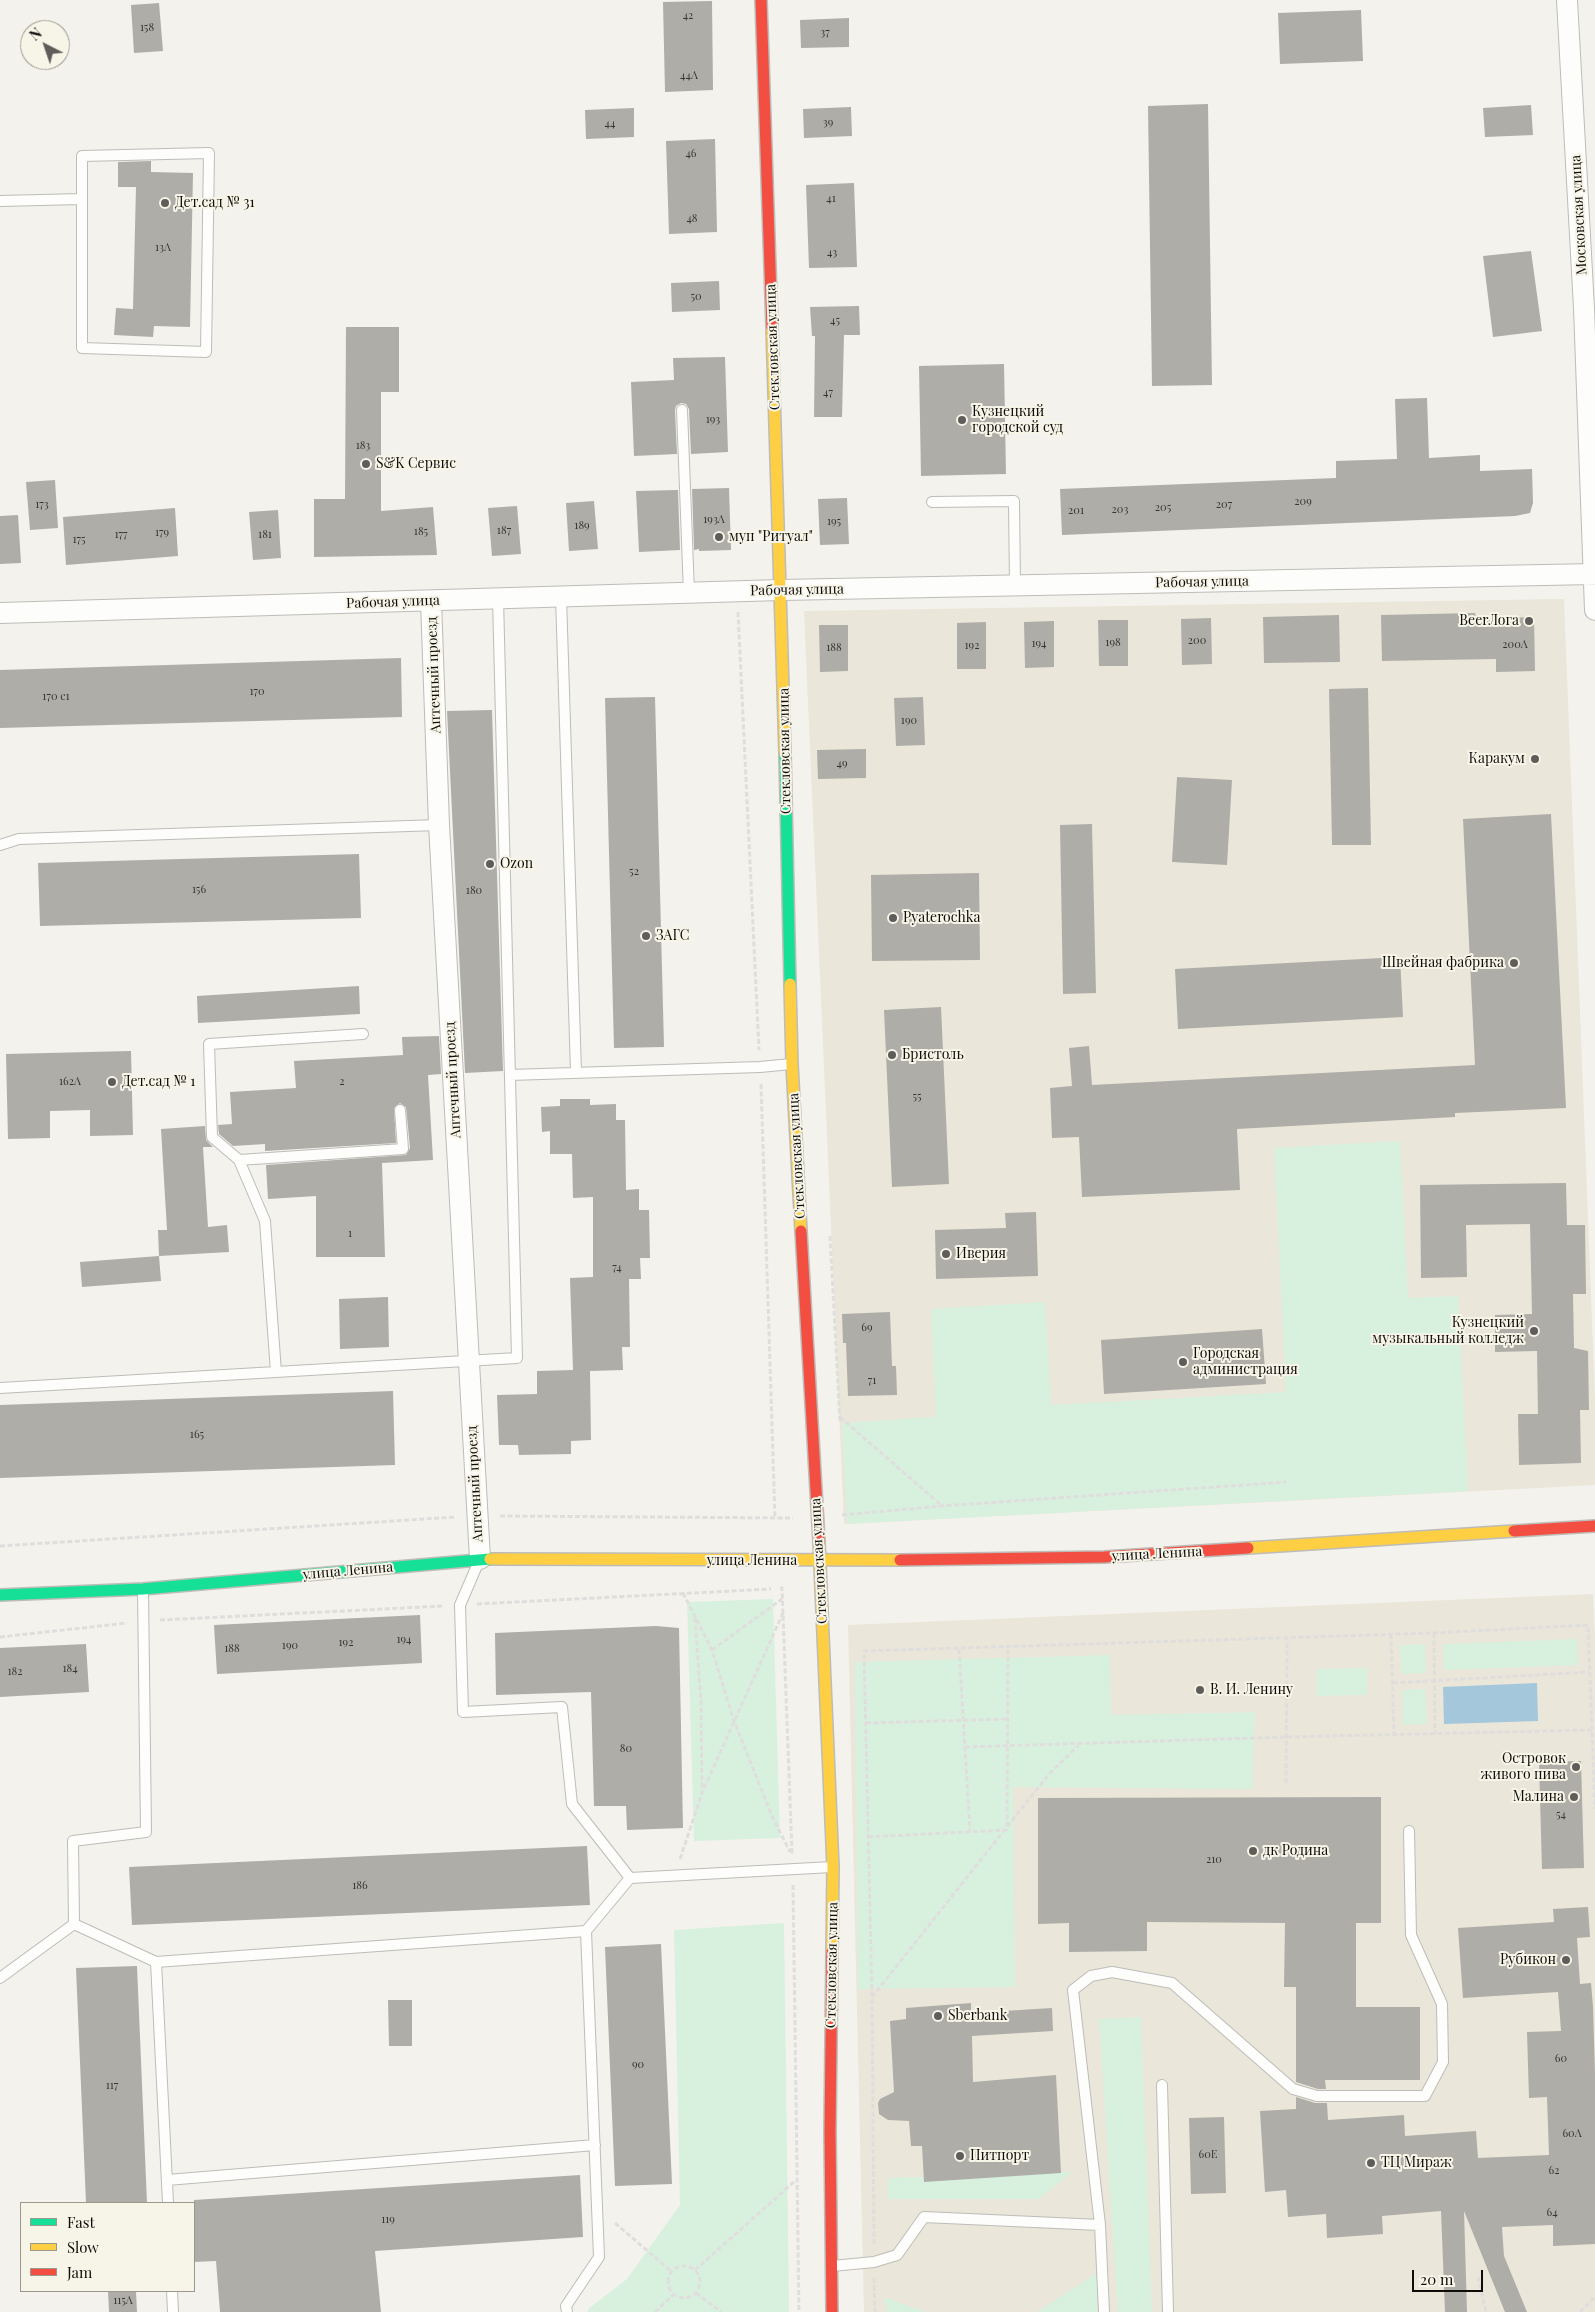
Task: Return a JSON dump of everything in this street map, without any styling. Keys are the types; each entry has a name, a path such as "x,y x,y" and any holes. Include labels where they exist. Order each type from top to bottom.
{"street":[{"name":"Стекловская улица","path":"761,0 781,590 792,1064 820,1561 833,1867 830,2132 832,2312"},
{"name":"Московская улица","path":"1567,0 1584,308 1595,610"},
{"name":"Рабочая улица","path":"0,613 781,590 1594,574"},
{"name":"Аптечный проезд","path":"431,600 439,825 480,1559"},
{"name":"улица Ленина","path":"0,1595 143,1589 480,1559 820,1561 1104,1557 1595,1526"}],"lane":[{"path":"209,153 206,352 82,348 82,199 82,156 209,153"},
{"path":"0,201 82,199"},
{"path":"682,410 690,593"},
{"path":"932,502 1014,501 1015,586"},
{"path":"561,597 576,1072"},
{"path":"0,1388 518,1358 498,598"},
{"path":"0,845 19,839 439,825"},
{"path":"276,1372 265,1221 239,1160 212,1137 209,1044 363,1034"},
{"path":"510,1075 760,1067 792,1064"},
{"path":"239,1160 403,1149 400,1110"},
{"path":"480,1559 460,1605 463,1712 562,1707 572,1804 630,1878"},
{"path":"74,1924 73,1841 146,1832 143,1589"},
{"path":"1104,2312 1100,2225 1073,1990 1091,1976 1112,1972 1172,1983 1293,2089 1317,2096 1425,2096 1443,2062 1442,2004 1410,1935 1409,1831"},
{"path":"567,2312 566,2306 599,2256 586,1932 630,1878 833,1867"},
{"path":"74,1924 156,1962 586,1932"},
{"path":"0,1978 74,1924"},
{"path":"156,1962 168,2202"},
{"path":"1162,2085 1168,2312"},
{"path":"167,2180 595,2145"},
{"path":"832,2266 874,2262 897,2255 924,2217 1100,2225"},
{"path":"172,2292 173,2312"}],"path":[{"path":"840,1416 941,1506"},
{"path":"0,1546 477,1516 775,1518 817,1516 1286,1482"},
{"path":"683,1593 712,1650 734,1721 772,1816 792,1855"},
{"path":"712,1650 782,1598"},
{"path":"674,1876 702,1793 783,1613"},
{"path":"694,1616 701,1702 702,1793"},
{"path":"875,2312 872,1997 864,1652 1434,1633 1588,1625 1595,1809"},
{"path":"1434,1633 1435,1734"},
{"path":"1391,1634 1394,1735"},
{"path":"1286,1783 1287,1638"},
{"path":"1007,1830 1008,1647"},
{"path":"959,1649 970,1831"},
{"path":"1393,1683 1589,1672"},
{"path":"866,1723 1007,1718"},
{"path":"965,1747 1592,1730"},
{"path":"872,1997 1007,1830 1049,1774 1079,1745"},
{"path":"868,1837 1007,1830"},
{"path":"695,2270 796,2180"},
{"path":"598,2208 672,2272"},
{"path":"683,2266 695,2270 700,2281 696,2293 685,2299 673,2295 668,2284 672,2272 683,2266"},
{"path":"1478,2277 1486,2312"},
{"path":"696,2293 721,2312"},
{"path":"655,2312 673,2295"},
{"path":"1580,2312 1595,2298"}],"shaded area":[{"path":"1564,599 1595,1398 1595,1485 844,1524 804,611"},
{"path":"1593,1594 1595,1637 1595,2312 864,2312 848,1625"}],"green space":[{"path":"1400,1141 1408,1298 1458,1296 1468,1491 847,1524 842,1423 936,1417 931,1309 1045,1302 1051,1405 1286,1392 1274,1148"},
{"path":"773,1599 780,1838 694,1841 687,1602"},
{"path":"1577,1639 1578,1665 1444,1670 1443,1644"},
{"path":"1425,1644 1426,1673 1402,1674 1400,1645"},
{"path":"1110,1655 1111,1715 1255,1712 1252,1789 1013,1787 1015,1987 858,1989 855,1662"},
{"path":"1367,1668 1367,1695 1317,1696 1316,1669"},
{"path":"1425,1689 1427,1724 1403,1725 1402,1690"},
{"path":"784,1923 789,2312 588,2312 588,2309 627,2279 680,2205 674,1930"},
{"path":"1141,2017 1152,2312 1118,2312 1099,2019"},
{"path":"1072,2172 1039,2199 887,2199 889,2178"},
{"path":"1097,2273 1097,2312 1037,2312"},
{"path":"884,2297 926,2312 887,2312"}],"water":[{"path":"1537,1683 1538,1721 1444,1724 1443,1687"}],"building":[{"path":"712,1 713,90 665,92 663,2"},
{"path":"159,3 163,51 134,53 131,5"},
{"path":"1361,10 1363,61 1280,64 1278,13"},
{"path":"849,18 849,47 801,48 800,20"},
{"path":"1208,104 1212,385 1152,386 1148,106"},
{"path":"1531,105 1533,135 1485,137 1483,108"},
{"path":"851,107 852,136 804,138 803,109"},
{"path":"634,108 634,137 586,139 585,110"},
{"path":"715,139 717,232 669,234 666,141"},
{"path":"151,161 151,172 193,173 190,327 154,326 153,337 114,335 116,308 133,309 136,187 118,187 118,162"},
{"path":"854,183 857,267 809,268 806,185"},
{"path":"1531,251 1542,331 1493,337 1483,256"},
{"path":"719,281 720,310 672,312 671,283"},
{"path":"859,306 860,335 844,335 842,417 814,417 815,336 812,336 810,307"},
{"path":"346,327 399,327 399,392 381,392 381,511 433,507 437,555 314,557 314,499 345,499"},
{"path":"725,357 728,452 691,454 689,409 686,404 681,403 676,406 675,410 677,454 634,456 631,382 674,380 673,358"},
{"name":"Кузнецкий городской суд","path":"1004,364 1006,474 921,476 919,366"},
{"path":"1427,398 1429,458 1480,455 1480,471 1532,469 1533,503 1530,513 1515,516 1062,535 1060,489 1336,478 1336,461 1397,459 1395,399"},
{"path":"55,480 58,528 30,530 26,482"},
{"path":"729,488 731,550 694,550 692,489"},
{"path":"678,490 680,550 639,552 636,491"},
{"path":"847,498 849,544 820,545 818,499"},
{"path":"594,501 598,549 569,551 566,503"},
{"path":"517,506 521,554 492,556 488,508"},
{"path":"175,508 178,556 66,565 63,517"},
{"path":"278,510 281,558 253,560 249,512"},
{"path":"18,515 21,563 0,564 0,516"},
{"path":"1475,613 1476,619 1534,617 1535,671 1496,672 1496,659 1382,661 1381,615"},
{"path":"1339,615 1340,662 1264,663 1263,617"},
{"path":"1211,618 1212,664 1182,665 1181,619"},
{"path":"1098,620 1128,620 1128,666 1099,666"},
{"path":"1054,621 1054,667 1025,668 1024,622"},
{"path":"986,622 986,669 957,669 957,623"},
{"path":"819,625 848,625 848,671 820,672"},
{"path":"401,658 402,717 0,728 0,670"},
{"path":"1368,688 1371,845 1332,845 1329,689"},
{"path":"655,697 664,1047 614,1048 605,698"},
{"path":"923,697 925,745 896,746 894,698"},
{"path":"492,710 503,1071 465,1073 447,711"},
{"path":"866,749 866,778 818,779 817,750"},
{"path":"1177,777 1232,780 1227,865 1172,862"},
{"path":"1551,814 1566,1108 1455,1113 1455,1117 1237,1129 1240,1190 1082,1197 1079,1137 1052,1138 1050,1088 1072,1086 1069,1048 1089,1046 1092,1085 1475,1065 1463,819"},
{"path":"1092,824 1096,993 1063,994 1060,825"},
{"path":"359,854 361,918 40,926 38,863"},
{"path":"979,873 980,960 872,961 871,875"},
{"path":"1400,957 1403,1017 1178,1029 1175,969"},
{"path":"359,986 360,1014 198,1023 197,996"},
{"path":"941,1007 949,1184 892,1187 884,1010"},
{"path":"439,1036 441,1074 428,1075 433,1160 382,1163 385,1257 316,1257 316,1196 268,1199 266,1165 406,1155 410,1148 406,1107 400,1103 394,1108 396,1143 265,1151 265,1144 233,1146 219,1134 218,1125 232,1124 230,1092 296,1088 294,1061 403,1055 402,1037"},
{"path":"131,1051 133,1135 90,1136 90,1110 50,1111 50,1138 8,1139 6,1054"},
{"path":"560,1099 590,1099 590,1105 616,1104 616,1120 625,1120 626,1190 639,1189 639,1210 649,1210 650,1258 640,1258 641,1279 629,1279 630,1347 622,1347 623,1370 590,1371 591,1440 571,1441 571,1454 519,1455 518,1445 499,1445 497,1395 537,1394 537,1371 573,1370 570,1278 593,1277 593,1197 573,1198 572,1154 550,1154 550,1131 542,1132 541,1107 560,1106"},
{"path":"205,1126 206,1140 213,1147 203,1147 208,1227 227,1225 229,1252 159,1256 158,1230 167,1230 161,1129"},
{"name":"Кузнецкий музыкальный колледж","path":"1566,1183 1567,1225 1585,1225 1586,1294 1573,1294 1574,1348 1588,1351 1589,1410 1580,1410 1581,1463 1519,1465 1518,1414 1538,1414 1537,1351 1495,1352 1495,1315 1532,1314 1530,1224 1466,1225 1467,1277 1421,1278 1420,1185"},
{"path":"1036,1212 1038,1276 936,1279 935,1230 1006,1228 1005,1213"},
{"path":"159,1256 161,1281 82,1287 80,1262"},
{"path":"388,1297 389,1347 340,1349 339,1299"},
{"path":"890,1312 892,1366 896,1366 897,1395 848,1396 846,1343 843,1343 842,1314"},
{"name":"Городская администрация","path":"1262,1329 1266,1384 1104,1394 1101,1340"},
{"path":"393,1391 395,1465 0,1478 0,1405"},
{"path":"420,1615 422,1663 217,1674 214,1625"},
{"path":"656,1626 679,1628 683,1828 627,1830 626,1806 594,1806 591,1692 496,1695 495,1633"},
{"path":"86,1644 89,1692 0,1697 0,1648"},
{"path":"1581,1761 1584,1868 1542,1869 1539,1762"},
{"path":"1381,1797 1381,1923 1356,1923 1356,2007 1420,2007 1420,2080 1325,2080 1326,2089 1318,2089 1296,2082 1296,1987 1284,1987 1285,1923 1147,1922 1147,1951 1069,1952 1069,1923 1038,1924 1038,1798"},
{"path":"587,1846 590,1905 132,1925 129,1867"},
{"path":"1588,1907 1590,1937 1577,1938 1580,1984 1591,1983 1593,2007 1595,2244 1553,2246 1553,2225 1502,2227 1504,2256 1527,2312 1505,2312 1464,2211 1467,2312 1445,2312 1441,2211 1382,2216 1383,2234 1327,2238 1326,2214 1288,2217 1286,2190 1265,2192 1260,2111 1296,2109 1296,2097 1315,2103 1327,2103 1328,2120 1404,2115 1405,2136 1476,2131 1478,2158 1549,2155 1547,2097 1529,2098 1527,2032 1561,2031 1558,1992 1463,1998 1458,1928 1554,1922 1553,1909"},
{"path":"661,1944 672,2184 615,2186 605,1947"},
{"path":"137,1966 147,2202 86,2202 76,1968"},
{"path":"388,2000 412,2000 412,2046 389,2046"},
{"path":"971,2003 971,2013 1052,2008 1053,2031 972,2036 973,2082 1056,2075 1061,2173 924,2182 922,2146 911,2146 909,2121 888,2120 879,2114 878,2103 880,2099 894,2092 890,2021 906,2019 906,2008"},
{"path":"1224,2117 1226,2193 1191,2194 1189,2118"},
{"path":"580,2175 583,2237 375,2251 381,2312 220,2312 216,2261 195,2262 194,2200"},
{"path":"108,2292 136,2292 137,2312 109,2312"}],"traffic: fast":[{"path":"785,754 790,984"},
{"path":"0,1595 143,1589 490,1559"}],"traffic: slow":[{"path":"772,327 785,754"},
{"path":"790,984 792,1064 801,1231"},
{"path":"1248,1548 1514,1531"},
{"path":"819,1542 833,1867 832,1952"},
{"path":"490,1559 900,1560"}],"traffic: jam":[{"path":"761,0 772,327"},
{"path":"801,1231 819,1542"},
{"path":"1514,1531 1595,1526"},
{"path":"900,1560 1104,1557 1248,1548"},
{"path":"832,1952 830,2132 832,2312"}],"place":[{"name":"Дет.сад № 31","path":"165,203"},
{"name":"Кузнецкий городской суд","path":"962,420"},
{"name":"S&K Сервис","path":"366,464"},
{"name":"муп \"Ритуал\"","path":"719,537"},
{"name":"BeerЛога","path":"1529,621"},
{"name":"Каракум","path":"1535,759"},
{"name":"Ozon","path":"490,864"},
{"name":"Pyaterochka","path":"893,918"},
{"name":"ЗАГС","path":"646,936"},
{"name":"Швейная фабрика","path":"1514,963"},
{"name":"Бристоль","path":"892,1055"},
{"name":"Дет.сад № 1","path":"112,1082"},
{"name":"Иверия","path":"946,1254"},
{"name":"Кузнецкий музыкальный колледж","path":"1534,1331"},
{"name":"Городская администрация","path":"1183,1362"},
{"name":"В. И. Ленину","path":"1200,1690"},
{"name":"Островок живого пива","path":"1576,1767"},
{"name":"Малина","path":"1574,1797"},
{"name":"дк Родина","path":"1253,1851"},
{"name":"Рубикон","path":"1566,1960"},
{"name":"Sberbank","path":"938,2016"},
{"name":"Питпорт","path":"960,2156"},
{"name":"ТЦ Мираж","path":"1371,2163"}]}
